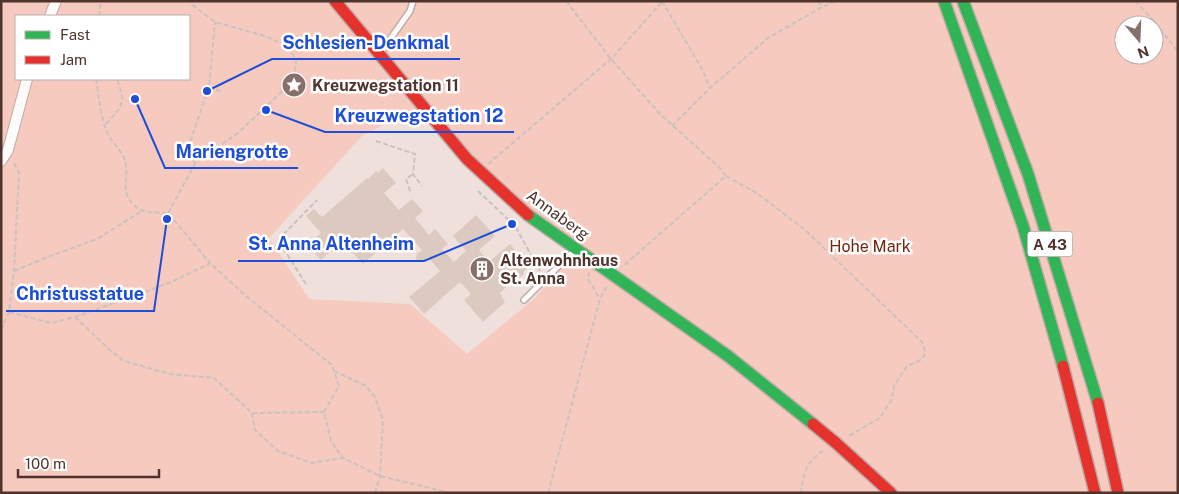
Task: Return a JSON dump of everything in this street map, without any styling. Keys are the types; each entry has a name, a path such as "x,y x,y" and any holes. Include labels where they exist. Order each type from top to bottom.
{"main road":[{"name":"Annaberg","path":"335,1 467,159 487,180 528,215 728,356 836,443 891,493"},
{"name":"A 43","path":"944,1 1008,178 1034,260 1073,398 1094,493"},
{"name":"A 43","path":"963,1 1028,174 1095,392 1118,493"}],"street":[{"path":"50,15 56,1"},
{"path":"1,162 8,150 27,80"}],"lane":[{"path":"379,54 410,11 413,1"},
{"path":"524,300 576,249"}],"path":[{"path":"99,15 101,1"},
{"path":"168,213 196,162 238,133 294,80 296,60 287,46 265,36 214,22 191,4 190,1"},
{"path":"566,1 611,59 672,126 719,167 726,176 758,194 804,229 922,342 925,351 924,356 919,361 907,366 894,386 892,399 880,418 824,450 808,464 801,493"},
{"path":"818,1 822,7"},
{"path":"672,126 710,88 768,38 836,1"},
{"path":"1135,1 1154,20 1178,52"},
{"path":"487,180 487,165 611,59 662,2 702,69 710,88"},
{"path":"196,162 188,148 209,87 214,22"},
{"path":"96,80 108,136 123,155 127,166 126,195 132,204 142,211 168,213 210,263 246,296 332,365 340,386 324,412 331,441 343,458 380,476 450,493"},
{"path":"105,125 121,108 123,94 117,80"},
{"path":"209,87 222,92"},
{"path":"376,141 415,154 413,174 422,186"},
{"path":"1,330 9,312 14,271 19,173 8,150"},
{"path":"410,191 406,178 413,174"},
{"path":"548,493 600,299 612,275 726,176"},
{"path":"478,191 515,226 544,280"},
{"path":"306,284 278,240 317,200"},
{"path":"14,271 97,239 142,211"},
{"path":"591,259 588,279 600,299"},
{"path":"9,312 51,324 169,283 210,263"},
{"path":"75,317 124,361 170,374 214,378 252,413 255,430 278,452 312,463 343,458"},
{"path":"334,371 366,386 375,397 383,420 380,476 375,493"},
{"path":"252,413 324,412"}],"green space":[{"name":"Hohe Mark","path":"1,1 411,1 415,5 418,1 1178,1 1178,493 1,493","holes":["414,109 521,213 572,255 535,298 467,354 410,304 309,299 269,238 362,136"]}],"building":[{"path":"383,168 396,183 384,193 399,210 412,199 423,211 415,218 429,235 435,229 448,244 442,249 454,262 466,251 453,236 476,215 495,236 479,250 489,262 510,244 529,266 523,272 524,274 500,293 505,302 483,322 464,300 471,294 460,282 424,314 409,297 440,271 428,257 419,262 416,259 417,254 422,250 403,229 363,264 342,240 321,260 307,245 321,233 306,216 314,209 322,217 367,178 376,171 378,173"}],"traffic: fast":[{"path":"944,1 1023,226 1063,366"},
{"path":"963,1 1028,174 1098,403"},
{"path":"528,215 728,356 813,424"}],"traffic: jam":[{"path":"335,1 467,159 528,215"},
{"path":"1063,366 1095,493"},
{"path":"1098,403 1118,493"},
{"path":"813,424 891,493"}],"place":[{"name":"Kreuzwegstation 11","path":"294,85"},
{"name":"Schlesien-Denkmal","path":"207,91"},
{"name":"Mariengrotte","path":"135,99"},
{"name":"Kreuzwegstation 12","path":"266,110"},
{"name":"Christusstatue","path":"167,219"},
{"name":"St. Anna Altenheim","path":"512,224"},
{"name":"Altenwohnhaus St. Anna","path":"482,269"}]}
